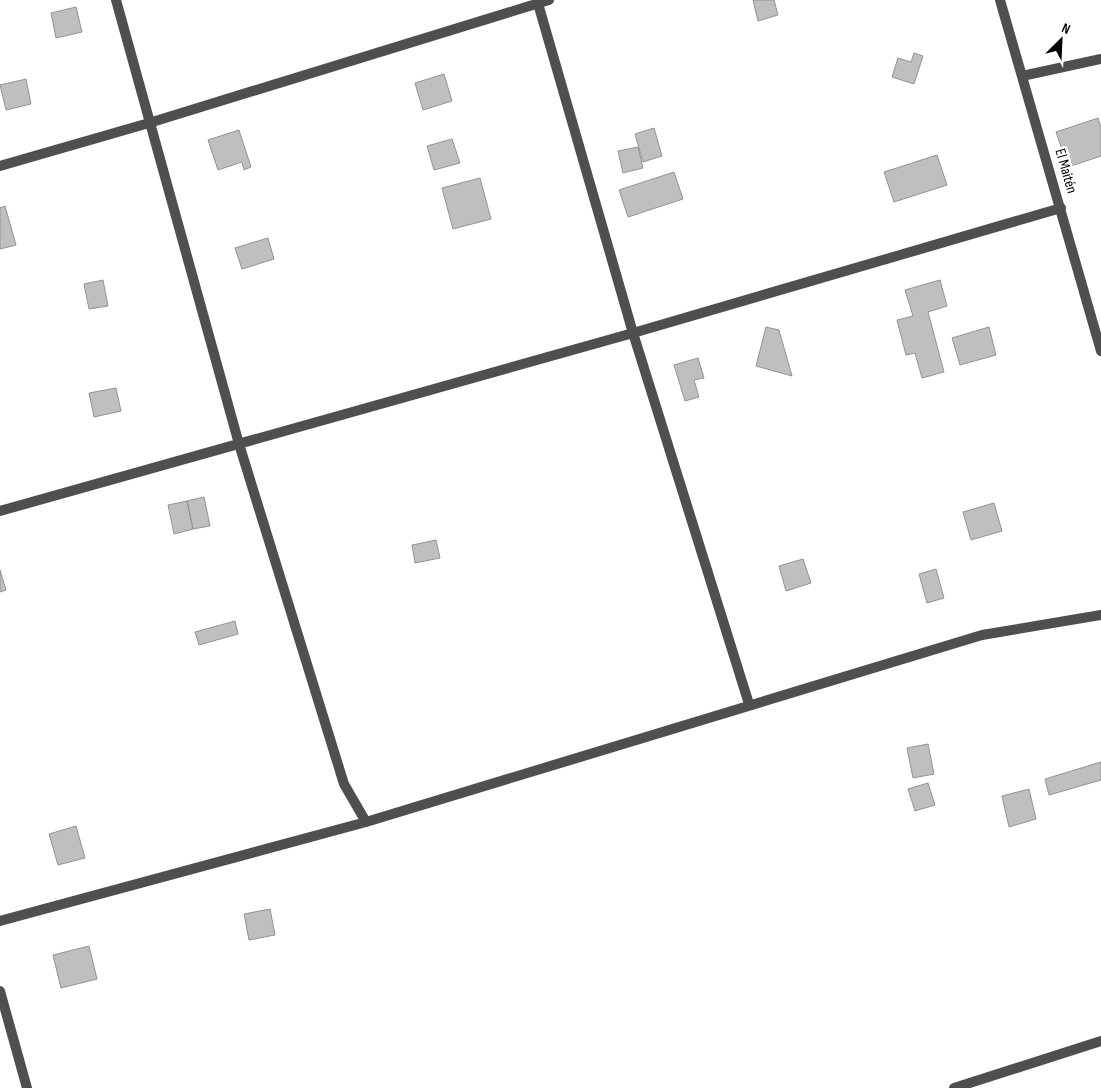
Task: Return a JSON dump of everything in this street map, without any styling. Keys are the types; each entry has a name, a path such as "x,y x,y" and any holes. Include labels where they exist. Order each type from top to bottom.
{"street":[{"path":"116,0 239,444 344,784 366,822"},
{"path":"0,166 149,123 549,0"},
{"name":"El Maitén","path":"1000,0 1101,351"},
{"path":"538,2 633,333 750,704"},
{"path":"1022,76 1101,59"},
{"path":"0,511 633,333 1061,208"},
{"path":"0,921 366,822 982,635 1101,615"},
{"path":"0,991 27,1088"},
{"path":"954,1088 1101,1042"}],"building":[{"path":"753,0 774,0 778,15 758,21"},
{"path":"76,7 82,32 56,38 51,13"},
{"path":"914,53 923,56 914,84 892,77 898,58 911,62"},
{"path":"444,74 452,101 423,110 415,83"},
{"path":"26,79 31,104 6,110 0,85"},
{"path":"1098,118 1101,127 1101,156 1068,167 1056,132"},
{"path":"654,128 662,156 643,162 635,134"},
{"path":"239,130 251,167 244,170 242,162 218,170 208,140"},
{"path":"452,139 460,163 434,170 427,146"},
{"path":"638,147 643,168 623,173 618,151"},
{"path":"937,155 947,185 894,202 884,172"},
{"path":"674,172 683,199 628,217 619,190"},
{"path":"480,178 491,219 453,229 442,188"},
{"path":"5,206 16,245 0,249 0,208"},
{"path":"268,238 274,259 242,269 235,248"},
{"path":"103,280 108,306 89,309 84,284"},
{"path":"940,280 947,306 928,312 944,372 922,378 915,353 906,355 897,320 913,316 905,290"},
{"path":"766,327 779,330 792,376 756,366"},
{"path":"989,327 996,355 960,365 952,338"},
{"path":"698,358 704,378 694,380 699,397 685,401 674,365"},
{"path":"116,388 121,411 94,417 89,393"},
{"path":"204,497 210,526 193,529 187,501"},
{"path":"187,501 193,529 174,534 168,505"},
{"path":"994,503 1002,531 971,540 963,512"},
{"path":"436,540 440,558 415,563 412,545"},
{"path":"803,559 811,583 786,591 779,566"},
{"path":"936,569 944,598 927,603 919,574"},
{"path":"0,570 6,590 0,592"},
{"path":"235,621 238,634 199,645 195,632"},
{"path":"928,744 934,774 913,778 907,748"},
{"path":"1101,762 1101,780 1049,795 1045,779"},
{"path":"928,783 935,805 915,811 908,789"},
{"path":"1029,789 1036,819 1009,827 1002,796"},
{"path":"76,826 85,858 58,865 49,834"},
{"path":"270,909 275,935 249,940 244,914"},
{"path":"89,946 97,979 61,988 53,955"}]}
